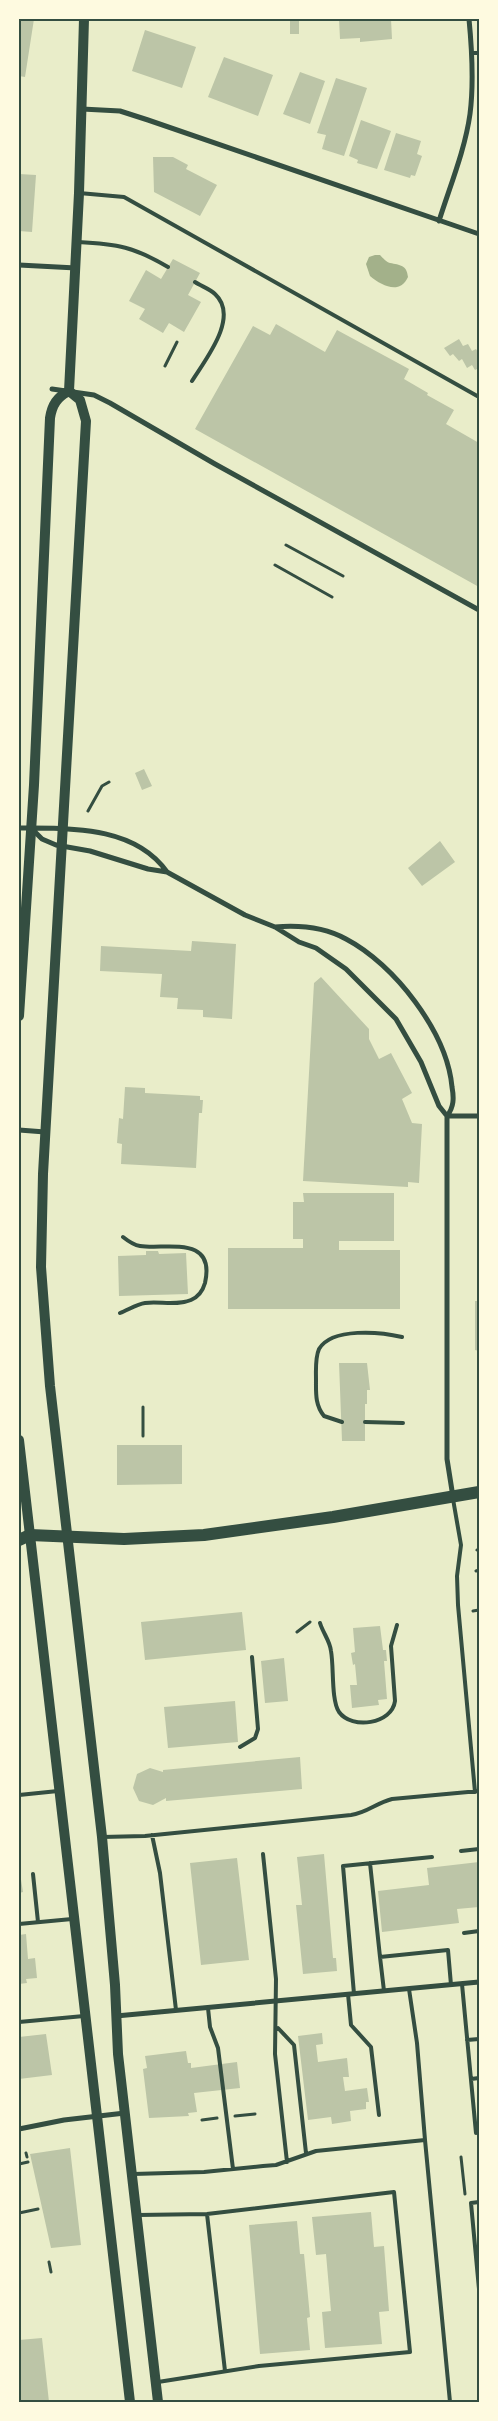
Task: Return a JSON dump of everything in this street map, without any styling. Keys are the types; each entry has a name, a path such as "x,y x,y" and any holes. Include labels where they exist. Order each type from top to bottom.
{"main road":[{"path":"69,391 76,268 84,19"},
{"path":"19,1016 32,828 50,418 53,405 69,391"},
{"path":"69,391 80,400 84,407 86,421 41,1218 42,1294 67,1537 102,1838 125,2113 158,2402"},
{"path":"19,1440 24,1537 60,1791 130,2402"},
{"path":"24,1537 145,1539 204,1536 478,1493"},
{"path":"19,1525 24,1537"}],"street":[{"path":"440,221 466,134 471,96 472,53 470,19"},
{"path":"82,109 126,112 479,234"},
{"path":"19,265 76,268"},
{"path":"52,389 94,396 110,403 208,460 479,610"},
{"path":"19,828 96,832 126,840 148,853 167,872 252,919 275,926 303,927 326,931 346,939 374,959 399,983 427,1021 446,1057 452,1077 452,1105 447,1116 447,1459 453,1497"},
{"path":"32,828 42,839 62,847 90,851 148,869 167,872"},
{"path":"275,926 290,937 324,953 346,969 383,1004 404,1031 440,1106 447,1116"},
{"path":"447,1116 479,1116"},
{"path":"19,1130 46,1132"},
{"path":"116,2016 479,1982"},
{"path":"19,2129 64,2120 125,2113"}],"lane":[{"path":"472,53 479,53"},
{"path":"79,193 118,195 131,200 479,398"},
{"path":"77,242 110,244 138,250 168,267"},
{"path":"192,382 220,333 225,318 223,307 217,297 195,282"},
{"path":"120,1313 145,1303 192,1300 203,1288 206,1274 202,1258 195,1249 184,1246 140,1246 123,1237"},
{"path":"342,1422 324,1416 317,1403 316,1360 320,1348 331,1338 345,1334 402,1336"},
{"path":"365,1422 402,1423"},
{"path":"102,1838 152,1835 360,1814 383,1801 392,1799 477,1791 458,1605 457,1576 461,1545 453,1497"},
{"path":"320,1623 331,1648 337,1707 346,1719 355,1722 381,1720 394,1708 391,1646 397,1625"},
{"path":"240,1747 255,1738 258,1729 252,1658"},
{"path":"19,1795 60,1791"},
{"path":"152,1835 160,1872 176,2010"},
{"path":"461,1851 479,1849"},
{"path":"263,1854 276,2001 275,2054 287,2162"},
{"path":"379,2115 371,2047 351,2025 351,1994 343,1866 432,1857"},
{"path":"370,1863 384,1991"},
{"path":"33,1874 38,1922"},
{"path":"19,1924 74,1918"},
{"path":"464,1933 479,1931"},
{"path":"380,1957 448,1950 451,1985"},
{"path":"462,1984 476,2133"},
{"path":"409,1989 417,2043 450,2402"},
{"path":"208,2008 210,2027 218,2048 233,2169"},
{"path":"19,2022 86,2016"},
{"path":"276,2024 278,2030 291,2039 294,2045 306,2153"},
{"path":"467,2040 479,2038"},
{"path":"471,2079 479,2078"},
{"path":"132,2174 276,2165 306,2153 425,2140"},
{"path":"138,2215 207,2214 394,2192 410,2352 225,2371 156,2382"},
{"path":"479,2202 471,2203 479,2289"},
{"path":"207,2214 225,2371"}],"path":[{"path":"165,366 178,342"},
{"path":"286,545 343,576"},
{"path":"275,565 332,597"},
{"path":"88,811 102,786 109,782"},
{"path":"143,1407 143,1436"},
{"path":"473,1611 479,1610"},
{"path":"297,1632 310,1622"},
{"path":"461,2158 466,2197"},
{"path":"19,2164 28,2162"},
{"path":"19,2213 38,2209"},
{"path":"49,2262 51,2272"}],"shaded area":[{"path":"380,255 385,260 405,268 408,277 405,283 400,286 391,287 380,283 370,276 366,264 369,257"}],"building":[{"path":"19,19 34,19 25,77 19,76"},
{"path":"339,19 391,19 392,39 360,42 360,38 340,39"},
{"path":"290,20 299,20 299,34 290,34"},
{"path":"145,30 196,47 182,88 132,71"},
{"path":"224,57 273,75 258,116 208,97"},
{"path":"300,72 325,81 310,124 283,114"},
{"path":"336,78 367,88 344,156 322,149 326,135 317,133"},
{"path":"361,120 391,131 377,169 357,163 358,160 349,156"},
{"path":"396,133 421,141 417,154 422,156 415,176 411,175 410,178 384,170"},
{"path":"153,157 173,157 188,165 186,169 217,185 200,216 154,192"},
{"path":"19,174 36,175 32,232 19,231"},
{"path":"173,259 200,273 188,295 201,302 184,332 169,323 163,333 139,319 145,309 129,301 146,270 161,279"},
{"path":"276,324 325,352 337,330 409,369 404,379 454,410 446,424 479,443 479,587 195,429 253,326 270,335"},
{"path":"459,339 463,346 468,344 472,351 476,349 479,354 479,368 475,370 472,365 467,368 462,359 459,361 453,354 450,356 444,348"},
{"path":"144,769 152,786 142,790 135,773"},
{"path":"440,841 455,862 422,886 408,868"},
{"path":"192,941 236,944 232,1019 203,1017 203,1010 177,1009 178,998 160,997 162,974 100,971 101,946 191,951"},
{"path":"321,977 369,1029 369,1039 379,1059 391,1053 412,1093 402,1099 412,1123 422,1124 419,1183 408,1182 408,1187 303,1181 314,983"},
{"path":"125,1087 145,1088 145,1093 200,1096 200,1100 203,1100 202,1113 199,1113 196,1168 121,1164 122,1144 117,1143 119,1118 123,1119"},
{"path":"303,1193 394,1193 394,1241 339,1241 339,1250 400,1250 400,1309 228,1309 228,1248 303,1248 303,1239 293,1239 293,1202 304,1202"},
{"path":"146,1251 158,1251 159,1254 186,1253 188,1294 119,1296 118,1256 146,1255"},
{"path":"475,1301 479,1301 479,1351 475,1350"},
{"path":"339,1363 367,1363 370,1390 367,1390 367,1404 365,1404 365,1441 342,1441"},
{"path":"117,1445 182,1445 182,1484 117,1485"},
{"path":"242,1612 246,1650 145,1660 141,1622"},
{"path":"380,1626 383,1650 386,1650 387,1661 384,1661 387,1699 378,1700 379,1705 352,1708 350,1685 357,1685 355,1664 353,1665 351,1653 355,1652 353,1628"},
{"path":"284,1658 288,1701 265,1703 261,1661"},
{"path":"235,1701 238,1742 168,1748 164,1707"},
{"path":"300,1757 302,1789 166,1801 166,1798 153,1805 139,1801 133,1788 137,1774 150,1768 163,1772 163,1770"},
{"path":"324,1854 333,1958 336,1958 337,1971 303,1974 296,1905 302,1905 297,1857"},
{"path":"237,1858 249,1960 201,1965 190,1863"},
{"path":"479,1862 479,1907 457,1909 459,1923 382,1932 378,1891 429,1885 427,1868"},
{"path":"19,1867 23,1892 19,1893"},
{"path":"26,1934 28,1959 35,1958 37,1978 26,1979 27,1983 19,1984 19,1935"},
{"path":"322,2033 323,2044 316,2045 318,2062 347,2058 349,2077 343,2077 345,2091 367,2088 369,2102 366,2102 366,2109 350,2111 351,2121 332,2124 331,2117 308,2120 298,2036"},
{"path":"46,2034 52,2075 19,2079 19,2037"},
{"path":"186,2051 191,2068 237,2062 240,2088 194,2093 197,2112 188,2113 189,2116 149,2118 143,2069 147,2068 145,2056"},
{"path":"70,2148 81,2245 51,2248 30,2154"},
{"path":"371,2212 374,2247 384,2246 389,2311 379,2312 382,2344 325,2348 322,2312 331,2311 326,2254 316,2255 312,2217"},
{"path":"297,2221 300,2254 304,2254 310,2317 307,2318 310,2350 260,2354 249,2225"},
{"path":"42,2338 49,2402 19,2402 19,2340"}]}
